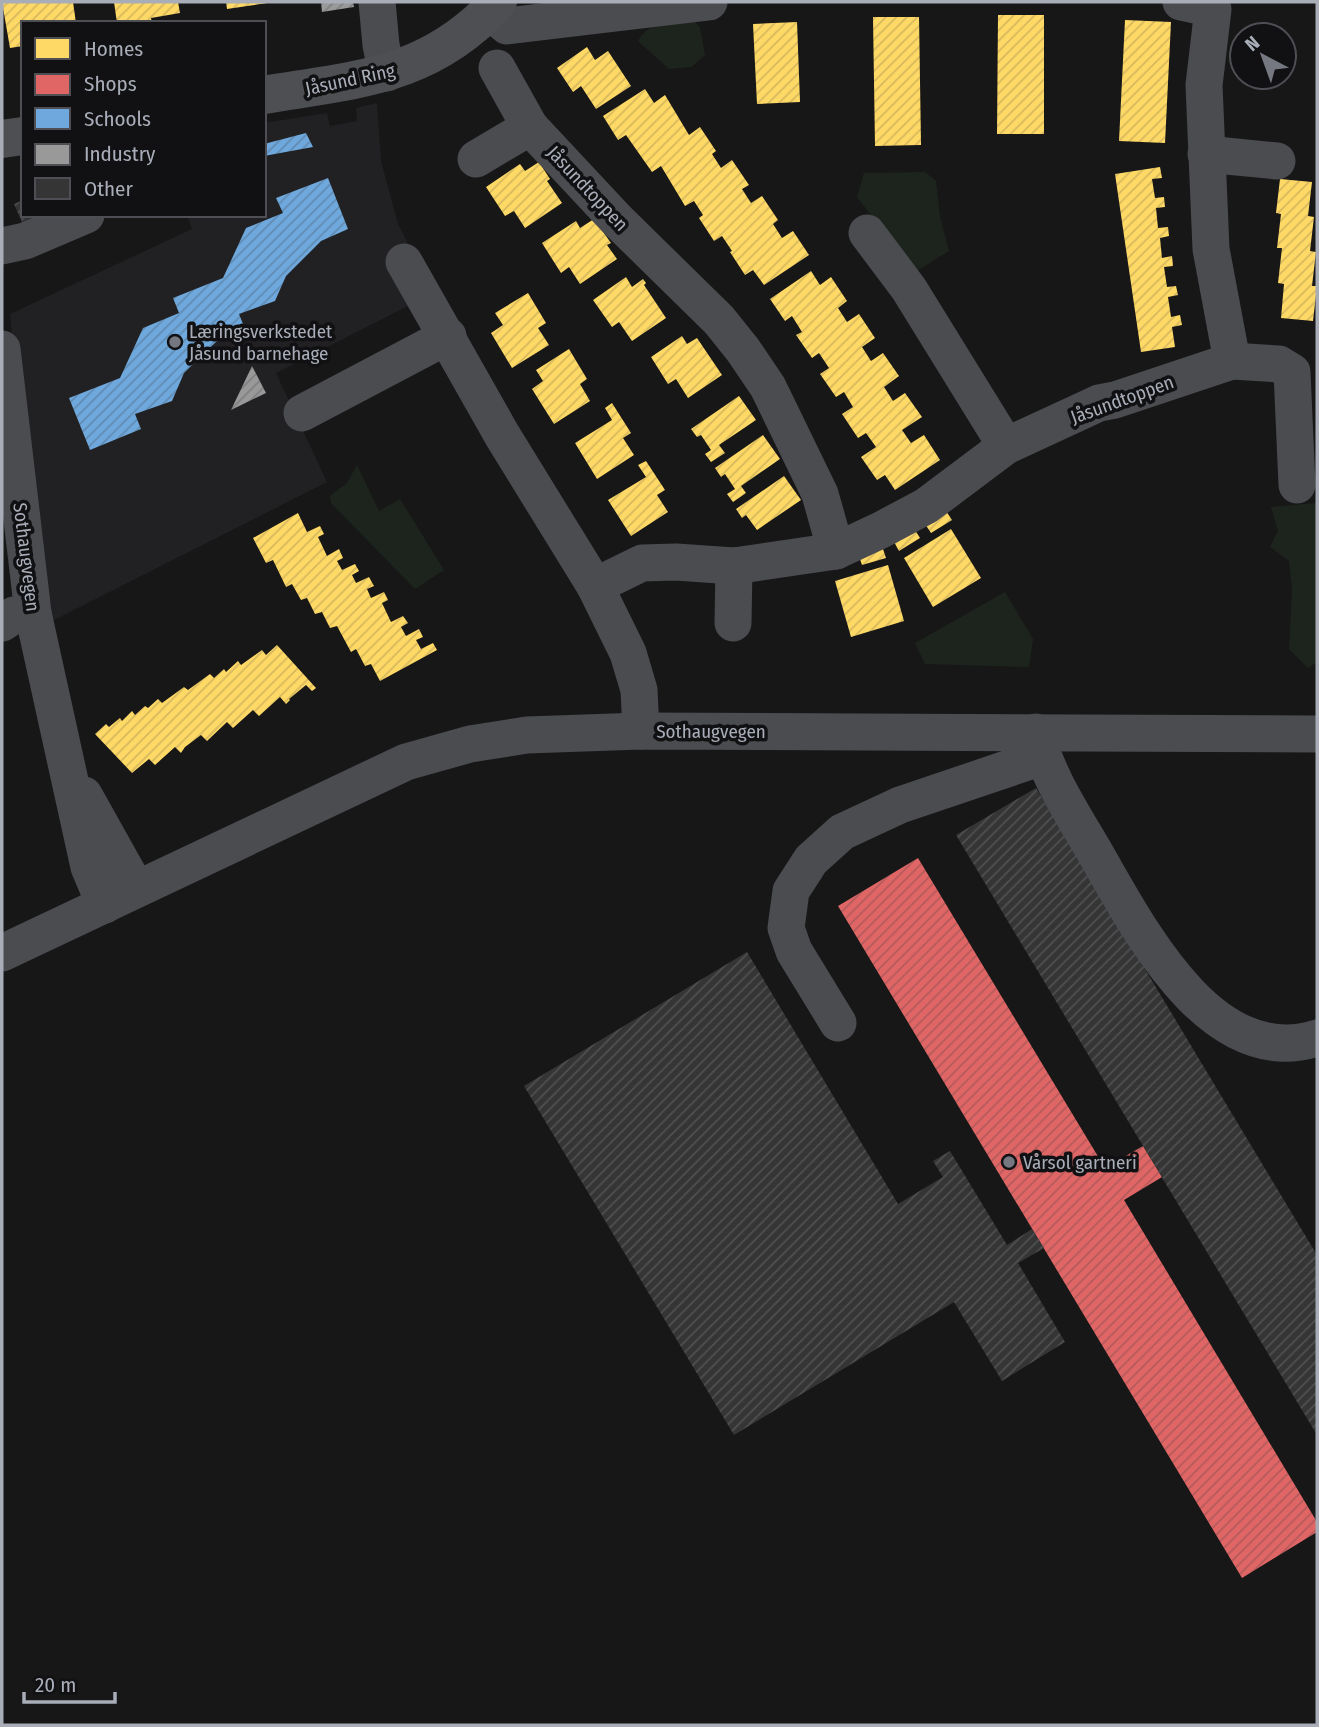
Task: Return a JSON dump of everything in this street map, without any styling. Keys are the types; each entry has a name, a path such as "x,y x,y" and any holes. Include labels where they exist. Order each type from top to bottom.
{"main road":[{"name":"Jåsund Ring","path":"266,95 406,67 452,43 494,7"},
{"path":"2,139 21,136"}],"street":[{"path":"377,2 381,45 387,72"},
{"path":"494,7 507,26 709,2"},
{"path":"1197,5 1204,85 1211,249 1232,361 1279,364 1292,372 1297,485"},
{"name":"Jåsundtoppen","path":"497,68 530,127 616,219 719,320 743,350 768,387 820,494 836,551"},
{"path":"476,159 530,127"},
{"path":"1206,154 1277,161"},
{"path":"2,246 24,241 81,217"},
{"path":"867,233 909,289 1006,446"},
{"path":"404,262 502,435 594,586 628,653 639,690 641,731"},
{"path":"302,413 448,337"},
{"name":"Sothaugvegen","path":"2,349 18,618 67,764 89,867 120,897"},
{"name":"Jåsundtoppen","path":"594,586 642,563 676,562 734,566 836,551 926,506 1006,446 1099,404 1232,361"},
{"path":"733,623 734,566"},
{"name":"Sothaugvegen","path":"2,953 406,762 470,744 527,735 641,731 1039,745 1317,734"},
{"path":"838,1023 794,951 786,928 791,891 811,860 842,832 1039,745 1135,922 1169,970 1202,1006 1220,1020 1259,1040 1290,1044 1317,1038"}],"shaded area":[{"path":"693,20 700,27 705,55 691,67 669,69 638,41 655,26"},
{"name":"Læringsverkstedet Jåsund barnehage","path":"377,103 381,161 398,224 411,249 412,304 276,373 327,482 50,622 25,476 10,314 192,229 188,217 266,217 266,123 327,113 330,126 357,121 356,108"},
{"path":"925,172 936,181 940,217 949,251 915,272 857,197 864,173"},
{"path":"357,465 379,511 400,499 444,570 415,589 331,503 330,496 347,483"},
{"path":"1317,503 1317,662 1308,668 1289,649 1292,588 1289,561 1270,547 1278,531 1271,507"},
{"path":"1005,592 1033,639 1029,667 925,664 915,643"}],"building: Homes":[{"path":"2,2 73,2 76,21 21,21 21,46 10,48"},
{"path":"114,2 178,2 180,13 151,18 152,21 117,21"},
{"path":"226,2 267,2 267,3 227,9"},
{"path":"998,15 1044,15 1044,134 997,134"},
{"path":"873,17 919,17 921,145 875,146"},
{"path":"1125,20 1171,22 1165,143 1119,141"},
{"path":"797,22 800,102 757,104 753,24"},
{"path":"587,47 595,60 608,51 631,86 596,109 581,86 573,92 557,68"},
{"path":"645,89 654,103 665,95 689,135 700,127 716,151 712,154 721,168 732,160 749,185 742,189 751,203 762,196 778,220 773,224 782,238 793,231 809,255 764,285 753,270 745,275 722,236 714,241 699,218 703,215 694,201 685,206 661,166 652,172 626,135 618,140 603,116"},
{"path":"539,162 550,179 547,181 562,203 525,228 514,211 505,216 486,187 520,164 525,171"},
{"path":"1160,167 1162,178 1152,179 1155,198 1164,197 1165,207 1156,208 1158,228 1168,227 1169,236 1160,238 1162,258 1172,256 1173,266 1164,267 1167,287 1176,286 1178,295 1168,297 1171,317 1180,315 1182,325 1172,327 1175,347 1141,352 1115,174"},
{"path":"1280,179 1312,182 1308,216 1314,217 1310,251 1316,252 1312,286 1317,286 1313,321 1281,318 1284,284 1278,283 1282,248 1277,248 1281,214 1276,213"},
{"path":"594,219 611,243 607,245 617,259 580,284 569,267 561,273 542,243 576,221 580,228"},
{"path":"811,271 820,285 831,277 847,301 838,308 847,322 859,314 875,338 862,347 871,361 883,353 899,376 884,387 893,401 905,393 922,417 902,430 911,443 924,435 940,460 895,490 885,475 877,480 861,457 876,447 866,433 858,438 842,414 853,407 844,392 836,397 820,374 829,368 819,353 812,358 796,335 802,332 792,316 785,321 770,299"},
{"path":"626,277 632,287 643,279 646,283 644,285 666,318 632,341 619,322 612,327 593,300"},
{"path":"528,293 546,323 538,328 549,345 512,368 491,333 503,325 495,313"},
{"path":"682,336 687,344 697,338 722,375 688,398 676,379 668,384 651,357"},
{"path":"569,349 587,379 580,384 590,401 554,424 532,389 543,381 536,370"},
{"path":"739,396 756,420 719,445 725,453 711,462 705,454 711,450 701,435 697,437 691,429"},
{"path":"612,403 631,433 623,438 634,455 597,479 575,443 612,420 605,408"},
{"path":"763,435 780,459 741,486 746,493 733,502 727,494 735,489 725,474 721,477 715,468"},
{"path":"646,461 665,490 657,495 668,512 631,536 608,500 646,477 638,465"},
{"path":"784,476 801,500 757,530 746,515 742,518 736,509"},
{"path":"946,511 952,520 931,533 925,524"},
{"path":"298,513 307,532 320,526 324,534 318,537 327,556 339,549 343,558 337,561 342,570 355,564 359,571 352,575 356,583 369,577 374,586 367,589 371,598 384,592 388,600 382,603 391,622 403,616 408,623 401,627 406,636 419,629 423,637 416,640 421,649 433,643 437,650 380,681 371,664 365,666 356,649 351,652 337,626 330,628 322,612 315,614 307,598 301,600 292,584 286,587 273,560 266,563 253,538"},
{"path":"951,529 981,578 933,607 904,558"},
{"path":"915,530 920,538 899,551 894,542"},
{"path":"883,549 886,558 862,565 859,556"},
{"path":"888,565 904,621 851,637 835,581"},
{"path":"277,645 316,688 312,691 306,685 286,704 280,697 259,716 253,710 233,728 227,722 207,741 201,735 181,753 175,747 155,765 149,759 132,773 95,734 106,724 109,727 120,718 122,721 132,711 135,715 158,699 162,703 184,687 188,690 210,674 214,678 224,669 226,672 238,661 241,665 262,650 266,655"}],"building: Shops":[{"path":"918,858 1105,1168 1143,1146 1162,1177 1124,1200 1317,1522 1317,1532 1242,1578 838,906"}],"building: Schools":[{"path":"306,133 313,147 266,156 266,143"},
{"path":"328,178 348,229 321,241 286,276 275,301 239,314 245,329 217,341 184,373 172,401 135,414 141,429 90,450 69,398 120,378 143,328 179,313 173,298 223,278 246,228 283,213 276,198"}],"building: Industry":[{"path":"321,2 353,2 354,7 322,12"},
{"path":"252,366 266,393 231,410"}],"building: Other":[{"path":"21,201 21,217 33,217 22,222 14,204"},
{"path":"1036,788 1317,1255 1317,1435 956,835"},
{"path":"747,952 898,1204 943,1177 933,1161 950,1151 1007,1245 1032,1229 1044,1248 1018,1263 1065,1342 1002,1381 954,1302 734,1435 524,1086"}],"place":[{"name":"Læringsverkstedet Jåsund barnehage","path":"175,342"},
{"name":"Vårsol gartneri","path":"1009,1162"}]}
